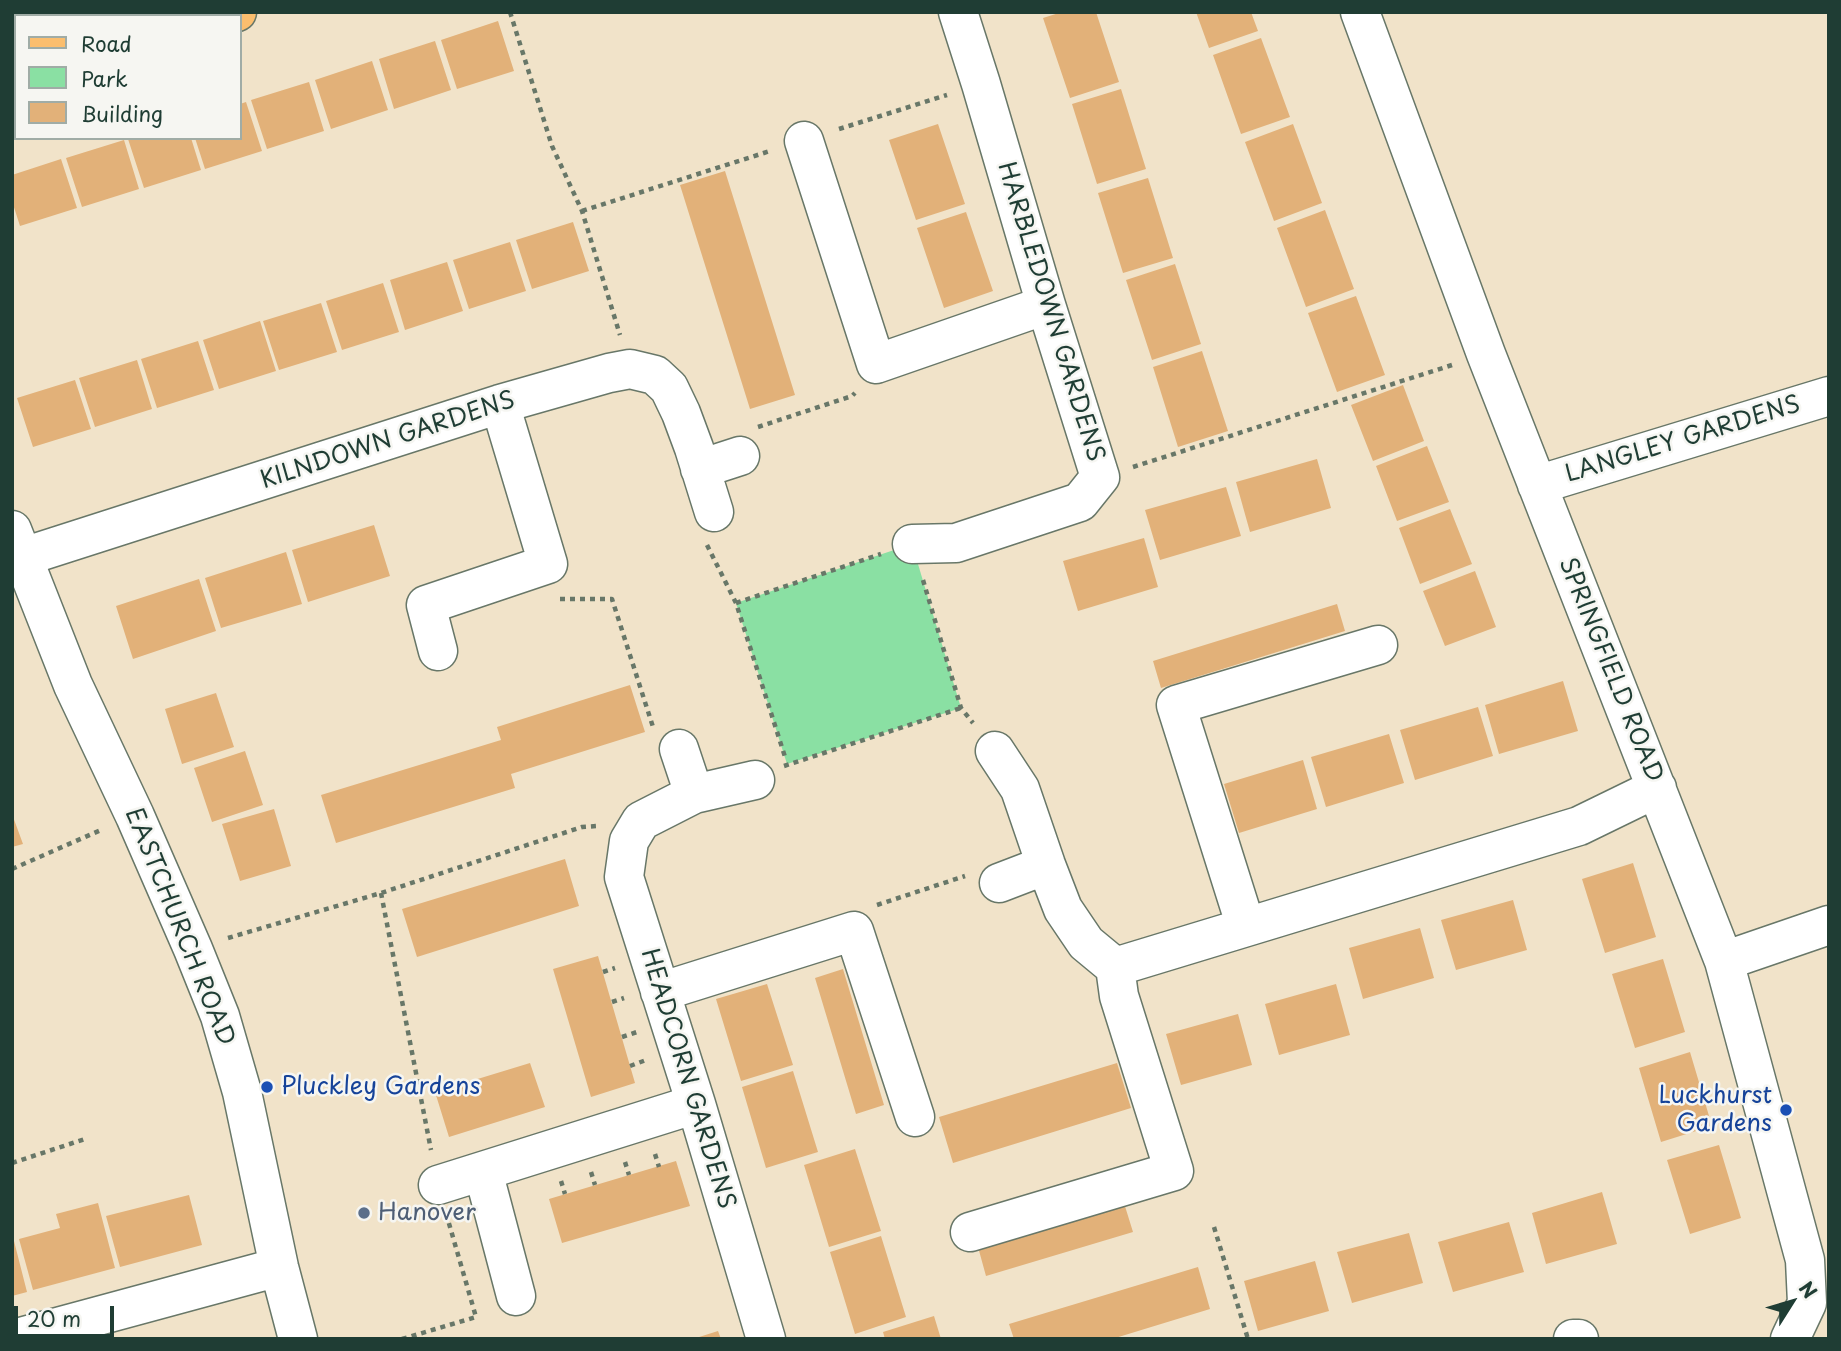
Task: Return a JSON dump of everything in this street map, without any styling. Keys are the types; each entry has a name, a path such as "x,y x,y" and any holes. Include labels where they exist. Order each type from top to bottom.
{"street":[{"name":"HARBLEDOWN GARDENS","path":"912,544 956,543 1080,502 1100,477 958,12"},
{"name":"SPRINGFIELD ROAD","path":"1360,12 1536,485 1724,961 1805,1260 1807,1303 1790,1339"},
{"path":"804,141 876,364 1046,305"},
{"name":"KILNDOWN GARDENS","path":"17,544 630,369"},
{"path":"630,369 655,375 669,388 681,413 714,512"},
{"name":"LANGLEY GARDENS","path":"1536,485 1829,396"},
{"path":"438,651 426,605 548,564 500,404"},
{"path":"700,469 743,444"},
{"name":"EASTCHURCH ROAD","path":"17,544 74,685 135,816 220,1016 242,1092 279,1266 298,1339"},
{"path":"1246,927 1176,705 1378,645"},
{"path":"678,749 694,794"},
{"path":"970,1232 1174,1171 1119,996 1115,967 1086,943 1063,909 1020,789 995,751"},
{"path":"642,821 694,794 771,772"},
{"path":"1115,967 1579,826 1657,788"},
{"name":"HEADCORN GARDENS","path":"642,821 629,841 624,877 696,1104 766,1339"},
{"path":"999,883 1046,865"},
{"path":"1724,961 1829,925"},
{"path":"660,992 854,930 915,1117"},
{"path":"438,1185 696,1104"},
{"path":"483,1171 516,1296"},
{"path":"13,1339 279,1266"},
{"path":"1573,1339 1579,1339"}],"path":[{"path":"510,12 552,146 582,211 630,369"},
{"path":"1100,477 1486,354"},
{"path":"743,444 852,396 876,364"},
{"path":"714,512 694,520 736,603 771,772 961,708"},
{"path":"736,603 912,544 961,708 995,751"},
{"path":"548,564 557,599 612,598 661,751 678,749"},
{"path":"12,869 135,816"},
{"path":"193,948 381,893 582,827 642,821"},
{"path":"854,930 868,908 880,904 988,869 999,883"},
{"path":"381,893 438,1185 476,1317 402,1339"},
{"path":"12,1163 85,1139"},
{"path":"1214,1227 1248,1339"}],"green space":[{"path":"912,544 961,708 787,764 736,603"}],"building":[{"path":"1062,12 1096,12 1119,82 1070,98 1043,18"},
{"path":"1196,12 1251,12 1258,31 1209,48"},
{"path":"498,21 514,71 457,89 441,40"},
{"path":"1261,38 1290,117 1241,134 1213,55"},
{"path":"435,41 451,90 394,109 379,59"},
{"path":"372,61 388,110 331,129 315,80"},
{"path":"309,82 324,131 267,149 251,100"},
{"path":"1121,89 1146,169 1097,184 1072,104"},
{"path":"246,102 262,151 205,169 196,140 242,140 242,103"},
{"path":"938,124 965,204 916,220 889,140"},
{"path":"1293,124 1322,203 1274,221 1245,142"},
{"path":"124,140 139,189 82,207 66,158"},
{"path":"128,140 192,140 201,170 144,188"},
{"path":"61,159 77,208 20,226 12,201 12,175"},
{"path":"725,171 795,395 750,409 680,185"},
{"path":"1148,178 1173,258 1123,273 1098,193"},
{"path":"1325,210 1354,289 1306,307 1277,228"},
{"path":"966,212 993,291 944,308 917,228"},
{"path":"573,222 589,271 532,289 516,240"},
{"path":"510,242 526,291 469,309 453,260"},
{"path":"447,262 463,311 405,330 390,280"},
{"path":"1175,264 1201,344 1152,360 1126,280"},
{"path":"383,283 399,332 342,350 326,301"},
{"path":"1356,296 1385,375 1337,392 1308,313"},
{"path":"321,303 337,352 279,370 263,321"},
{"path":"260,321 276,371 219,389 203,340"},
{"path":"198,341 214,390 157,408 141,359"},
{"path":"1202,351 1228,431 1178,447 1153,367"},
{"path":"137,360 152,409 95,427 79,378"},
{"path":"75,380 91,429 33,447 17,398"},
{"path":"1403,385 1424,441 1373,461 1351,405"},
{"path":"1427,446 1449,502 1397,521 1376,466"},
{"path":"1317,459 1331,508 1250,532 1236,482"},
{"path":"1226,487 1241,536 1160,560 1145,510"},
{"path":"1450,509 1472,564 1420,584 1399,528"},
{"path":"374,525 390,576 308,602 292,550"},
{"path":"1144,538 1158,587 1078,611 1063,561"},
{"path":"286,552 302,604 221,628 205,578"},
{"path":"1475,571 1496,627 1445,646 1423,591"},
{"path":"199,579 216,631 133,659 116,606"},
{"path":"1337,604 1345,631 1161,688 1153,661"},
{"path":"1563,681 1578,731 1499,754 1485,705"},
{"path":"630,685 645,732 511,774 515,788 336,843 321,795 501,740 497,727"},
{"path":"216,693 234,747 182,764 165,709"},
{"path":"1478,707 1493,756 1415,780 1400,730"},
{"path":"1389,734 1404,783 1326,807 1311,757"},
{"path":"245,751 263,805 212,822 194,768"},
{"path":"1303,760 1317,809 1239,833 1224,784"},
{"path":"274,809 291,866 240,881 222,824"},
{"path":"12,814 23,844 12,847"},
{"path":"565,859 579,906 417,957 402,909"},
{"path":"1633,863 1656,937 1605,953 1582,879"},
{"path":"1513,900 1527,950 1456,970 1441,920"},
{"path":"1420,928 1434,978 1363,999 1349,948"},
{"path":"598,956 635,1083 591,1097 553,969"},
{"path":"1663,959 1685,1032 1635,1048 1612,974"},
{"path":"843,969 884,1105 856,1114 815,978"},
{"path":"767,984 793,1065 741,1081 716,999"},
{"path":"1336,984 1350,1035 1279,1055 1265,1004"},
{"path":"1238,1014 1252,1065 1181,1085 1166,1034"},
{"path":"1690,1052 1712,1126 1661,1142 1639,1068"},
{"path":"530,1063 545,1107 449,1137 435,1092"},
{"path":"1117,1063 1131,1108 953,1163 939,1117"},
{"path":"793,1071 818,1152 766,1168 742,1087"},
{"path":"1719,1145 1741,1218 1690,1234 1667,1160"},
{"path":"855,1149 881,1231 829,1247 804,1165"},
{"path":"676,1161 690,1206 562,1243 549,1199"},
{"path":"1602,1192 1617,1244 1546,1264 1532,1213"},
{"path":"189,1195 202,1245 120,1267 106,1216"},
{"path":"98,1203 115,1268 33,1290 19,1239 60,1228 56,1214"},
{"path":"1124,1203 1133,1232 986,1276 978,1247"},
{"path":"1509,1222 1524,1272 1453,1292 1438,1242"},
{"path":"1409,1233 1423,1283 1352,1303 1337,1252"},
{"path":"881,1236 906,1317 855,1334 830,1252"},
{"path":"12,1241 27,1292 12,1296"},
{"path":"1315,1261 1329,1311 1258,1331 1244,1281"},
{"path":"1198,1267 1210,1309 1112,1339 1014,1339 1009,1324"},
{"path":"934,1316 941,1339 885,1339 883,1332"},
{"path":"718,1331 721,1339 696,1339 696,1338"}],"place":[{"name":"Pluckley Gardens","path":"267,1087"},
{"name":"Luckhurst Gardens","path":"1786,1110"},
{"name":"Hanover","path":"364,1213"}]}
